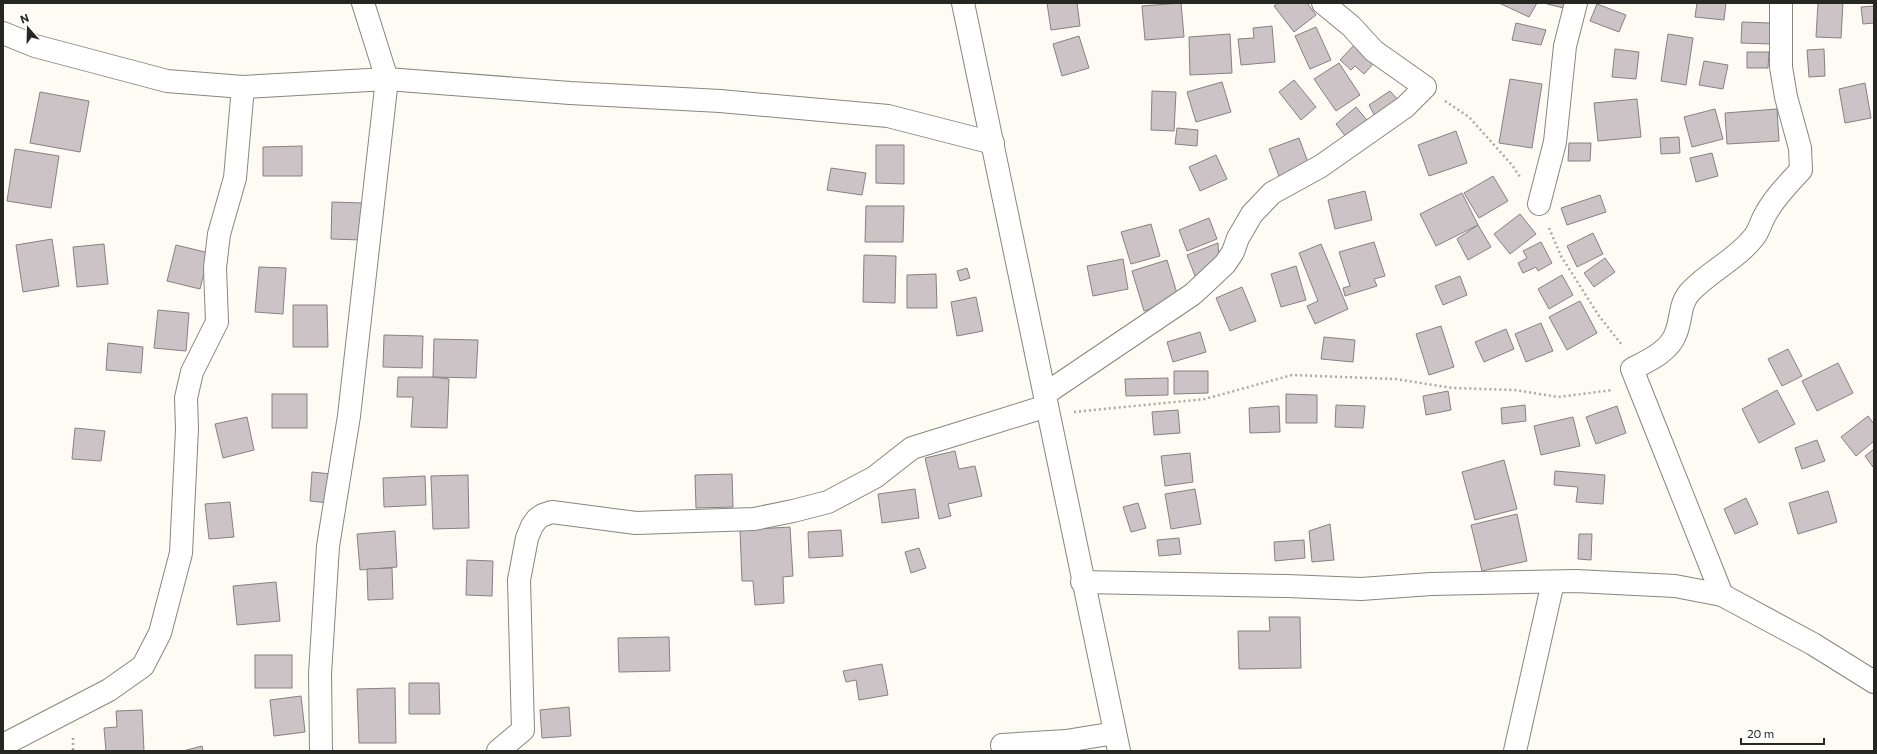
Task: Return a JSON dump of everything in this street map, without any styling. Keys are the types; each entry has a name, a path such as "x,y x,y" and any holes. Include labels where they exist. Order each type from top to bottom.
{"street":[{"path":"321,751 320,674 328,546 349,416 387,79 363,3"},
{"path":"963,3 1047,405 1082,582 1117,742 1066,741 1002,745"},
{"path":"498,751 523,730 519,580 527,538 536,519 552,512 636,523 754,519 793,511 828,502 876,477 912,448 1047,405 1193,294 1225,264 1233,252 1238,238 1252,214 1272,193 1321,166 1405,107 1425,87 1374,51 1351,26 1323,3"},
{"path":"1539,204 1555,142 1565,46 1576,3"},
{"path":"1722,594 1636,378 1651,359 1667,347 1676,333 1680,311 1684,301 1691,291 1742,250 1755,236 1765,215 1776,198 1801,170 1800,148 1786,96 1781,67 1781,3"},
{"path":"3,33 35,46 167,80 243,87 387,79 570,93 720,101 888,116 993,143"},
{"path":"3,745 109,690 143,666 160,633 181,553 187,429 186,398 192,372 217,322 215,268 219,234 235,178 243,87"},
{"path":"1082,582 1360,589 1431,584 1553,582 1675,586 1722,594 1813,644 1874,682"},
{"path":"1515,751 1553,582"}],"path":[{"path":"1047,405 1205,399 1292,375 1395,379 1453,388 1515,390 1558,397 1636,378 1624,347 1599,316 1561,256 1539,204 1512,165 1469,117 1425,87"}],"building":[{"path":"1047,3 1077,3 1080,26 1051,30"},
{"path":"1181,3 1184,37 1145,40 1142,6"},
{"path":"1278,3 1307,3 1316,15 1294,32 1274,6"},
{"path":"1499,3 1537,3 1529,17"},
{"path":"1547,3 1574,3 1572,10"},
{"path":"1697,3 1726,3 1724,20 1695,17"},
{"path":"1818,3 1843,3 1841,38 1816,37"},
{"path":"1597,4 1626,15 1619,32 1590,21"},
{"path":"1874,6 1874,23 1863,24 1861,7"},
{"path":"1742,22 1770,23 1770,44 1741,43"},
{"path":"1516,23 1546,30 1541,45 1512,40"},
{"path":"1272,26 1275,62 1241,65 1238,39 1254,38 1253,28"},
{"path":"1316,27 1331,60 1310,69 1295,36"},
{"path":"1230,34 1232,73 1190,75 1189,37"},
{"path":"1668,34 1693,38 1686,85 1661,81"},
{"path":"1079,36 1089,68 1062,76 1053,44"},
{"path":"1355,44 1375,62 1364,74 1355,66 1351,70 1340,60"},
{"path":"1615,49 1639,52 1636,79 1612,77"},
{"path":"1824,49 1825,76 1809,77 1807,50"},
{"path":"1747,52 1769,52 1768,68 1747,68"},
{"path":"1704,61 1728,65 1723,89 1699,85"},
{"path":"1339,63 1360,95 1336,111 1314,79"},
{"path":"1510,79 1542,84 1532,148 1499,143"},
{"path":"1294,80 1316,107 1301,120 1279,92"},
{"path":"1222,82 1231,112 1196,122 1187,92"},
{"path":"1865,83 1871,118 1845,123 1839,89"},
{"path":"1152,91 1176,92 1174,131 1151,130"},
{"path":"1390,91 1401,103 1377,120 1369,105"},
{"path":"40,92 89,101 80,152 30,143"},
{"path":"1637,99 1641,137 1598,141 1594,103"},
{"path":"1356,107 1371,125 1350,142 1336,124"},
{"path":"1715,109 1723,139 1692,147 1684,117"},
{"path":"1777,109 1779,141 1727,144 1725,113"},
{"path":"1177,128 1198,130 1197,146 1175,144"},
{"path":"1456,131 1467,163 1429,176 1418,145"},
{"path":"1679,137 1680,153 1661,154 1660,138"},
{"path":"1299,138 1310,168 1280,179 1269,149"},
{"path":"1569,143 1591,143 1590,161 1568,161"},
{"path":"876,145 904,145 904,184 876,183"},
{"path":"302,146 302,176 263,176 263,147"},
{"path":"15,149 59,156 51,208 7,201"},
{"path":"1712,153 1718,176 1696,182 1690,158"},
{"path":"1216,155 1227,179 1200,191 1189,167"},
{"path":"831,168 866,173 862,195 827,190"},
{"path":"1493,176 1508,201 1479,218 1464,193"},
{"path":"1365,191 1372,220 1335,229 1328,200"},
{"path":"1462,193 1478,225 1436,246 1420,214"},
{"path":"1600,195 1606,212 1567,225 1561,208"},
{"path":"332,202 363,203 362,240 331,239"},
{"path":"866,206 904,206 903,242 865,242"},
{"path":"1520,214 1536,234 1510,254 1494,234"},
{"path":"1209,218 1217,239 1187,251 1179,230"},
{"path":"1151,224 1160,256 1131,264 1121,232"},
{"path":"1478,225 1491,247 1468,260 1457,239"},
{"path":"1593,233 1603,254 1577,267 1567,246"},
{"path":"52,239 59,286 23,292 16,245"},
{"path":"1374,242 1385,276 1374,279 1377,286 1345,296 1343,288 1350,286 1339,252"},
{"path":"1541,242 1552,263 1538,271 1536,267 1523,273 1518,263 1527,258 1523,251"},
{"path":"1218,243 1219,262 1197,281 1187,255"},
{"path":"104,244 108,284 77,287 73,247"},
{"path":"1321,244 1348,309 1315,324 1307,306 1318,301 1299,253"},
{"path":"176,245 209,253 200,289 167,281"},
{"path":"864,255 896,256 895,303 863,302"},
{"path":"1605,258 1615,272 1594,287 1584,273"},
{"path":"1123,259 1128,289 1093,296 1087,266"},
{"path":"1167,260 1179,300 1144,311 1132,271"},
{"path":"1296,266 1306,300 1281,307 1271,274"},
{"path":"259,267 286,268 283,314 255,312"},
{"path":"967,268 970,278 960,281 957,271"},
{"path":"936,274 937,308 907,308 907,275"},
{"path":"1562,275 1573,295 1549,309 1538,289"},
{"path":"1460,276 1467,295 1443,305 1435,286"},
{"path":"1242,287 1256,321 1230,331 1216,298"},
{"path":"976,297 983,331 957,336 951,302"},
{"path":"1580,301 1597,333 1567,350 1549,317"},
{"path":"293,305 327,305 328,347 293,347"},
{"path":"158,310 189,313 186,351 154,348"},
{"path":"1541,323 1553,351 1526,362 1515,334"},
{"path":"1441,326 1454,367 1429,375 1416,334"},
{"path":"1506,329 1514,349 1484,362 1475,342"},
{"path":"1200,332 1206,352 1173,362 1167,342"},
{"path":"384,335 423,336 422,368 383,367"},
{"path":"1324,337 1355,340 1353,362 1321,359"},
{"path":"434,339 478,340 476,378 433,377"},
{"path":"108,343 143,347 141,373 106,370"},
{"path":"1788,349 1802,376 1782,386 1768,359"},
{"path":"1838,363 1853,393 1817,411 1802,381"},
{"path":"1174,371 1208,371 1208,393 1174,394"},
{"path":"398,377 433,377 449,379 447,428 411,427 413,397 397,397"},
{"path":"1168,378 1168,395 1126,396 1125,379"},
{"path":"1777,390 1795,424 1759,443 1742,409"},
{"path":"1448,391 1451,410 1426,415 1423,396"},
{"path":"272,394 307,394 307,428 272,428"},
{"path":"1286,394 1317,395 1317,423 1286,423"},
{"path":"1336,405 1365,406 1363,428 1335,427"},
{"path":"1525,405 1526,421 1502,424 1501,408"},
{"path":"1279,406 1280,432 1250,433 1249,408"},
{"path":"1617,406 1626,433 1596,444 1586,417"},
{"path":"1178,410 1180,433 1154,435 1152,412"},
{"path":"1868,416 1874,424 1874,441 1856,456 1841,437"},
{"path":"247,417 254,450 223,458 215,424"},
{"path":"1573,417 1580,446 1541,455 1534,426"},
{"path":"75,428 105,431 101,461 72,459"},
{"path":"1817,440 1825,461 1802,469 1795,448"},
{"path":"1874,449 1874,467 1873,467 1865,456"},
{"path":"955,451 959,469 975,466 982,496 948,504 951,516 939,519 925,458"},
{"path":"1190,453 1193,482 1165,486 1161,456"},
{"path":"1504,460 1517,509 1475,520 1462,472"},
{"path":"1555,471 1605,475 1603,504 1576,502 1578,487 1554,485"},
{"path":"312,472 331,474 328,503 310,501"},
{"path":"732,474 733,507 696,508 695,475"},
{"path":"468,475 469,528 433,529 431,476"},
{"path":"425,476 426,505 384,507 383,478"},
{"path":"915,489 919,518 882,523 878,494"},
{"path":"1195,489 1201,524 1171,529 1165,494"},
{"path":"1828,491 1837,522 1798,534 1789,503"},
{"path":"1746,498 1758,524 1735,534 1724,509"},
{"path":"230,502 234,537 209,539 205,504"},
{"path":"1138,503 1146,528 1131,532 1123,507"},
{"path":"1517,514 1527,561 1482,571 1471,525"},
{"path":"1330,524 1334,560 1312,562 1309,531"},
{"path":"790,527 793,576 783,577 784,603 755,605 753,581 742,581 740,530"},
{"path":"841,530 843,556 809,558 808,532"},
{"path":"395,531 397,567 360,570 357,534"},
{"path":"1579,534 1592,534 1591,560 1578,559"},
{"path":"1179,538 1181,554 1159,556 1157,540"},
{"path":"1304,540 1305,558 1275,561 1274,542"},
{"path":"919,548 926,568 911,573 905,552"},
{"path":"467,560 493,561 492,596 466,595"},
{"path":"392,568 393,599 368,600 367,569"},
{"path":"276,582 280,621 237,625 233,586"},
{"path":"1269,617 1300,617 1301,668 1239,669 1238,631 1270,631"},
{"path":"669,637 670,671 619,672 618,638"},
{"path":"255,655 292,655 292,688 255,688"},
{"path":"882,664 888,695 859,700 856,680 846,682 843,671"},
{"path":"409,683 439,683 440,714 409,714"},
{"path":"395,688 396,743 359,743 357,689"},
{"path":"301,696 305,732 274,736 270,700"},
{"path":"569,707 571,736 542,738 540,710"},
{"path":"142,710 144,751 106,751 104,728 117,727 116,711"},
{"path":"202,746 203,751 183,751"}]}
